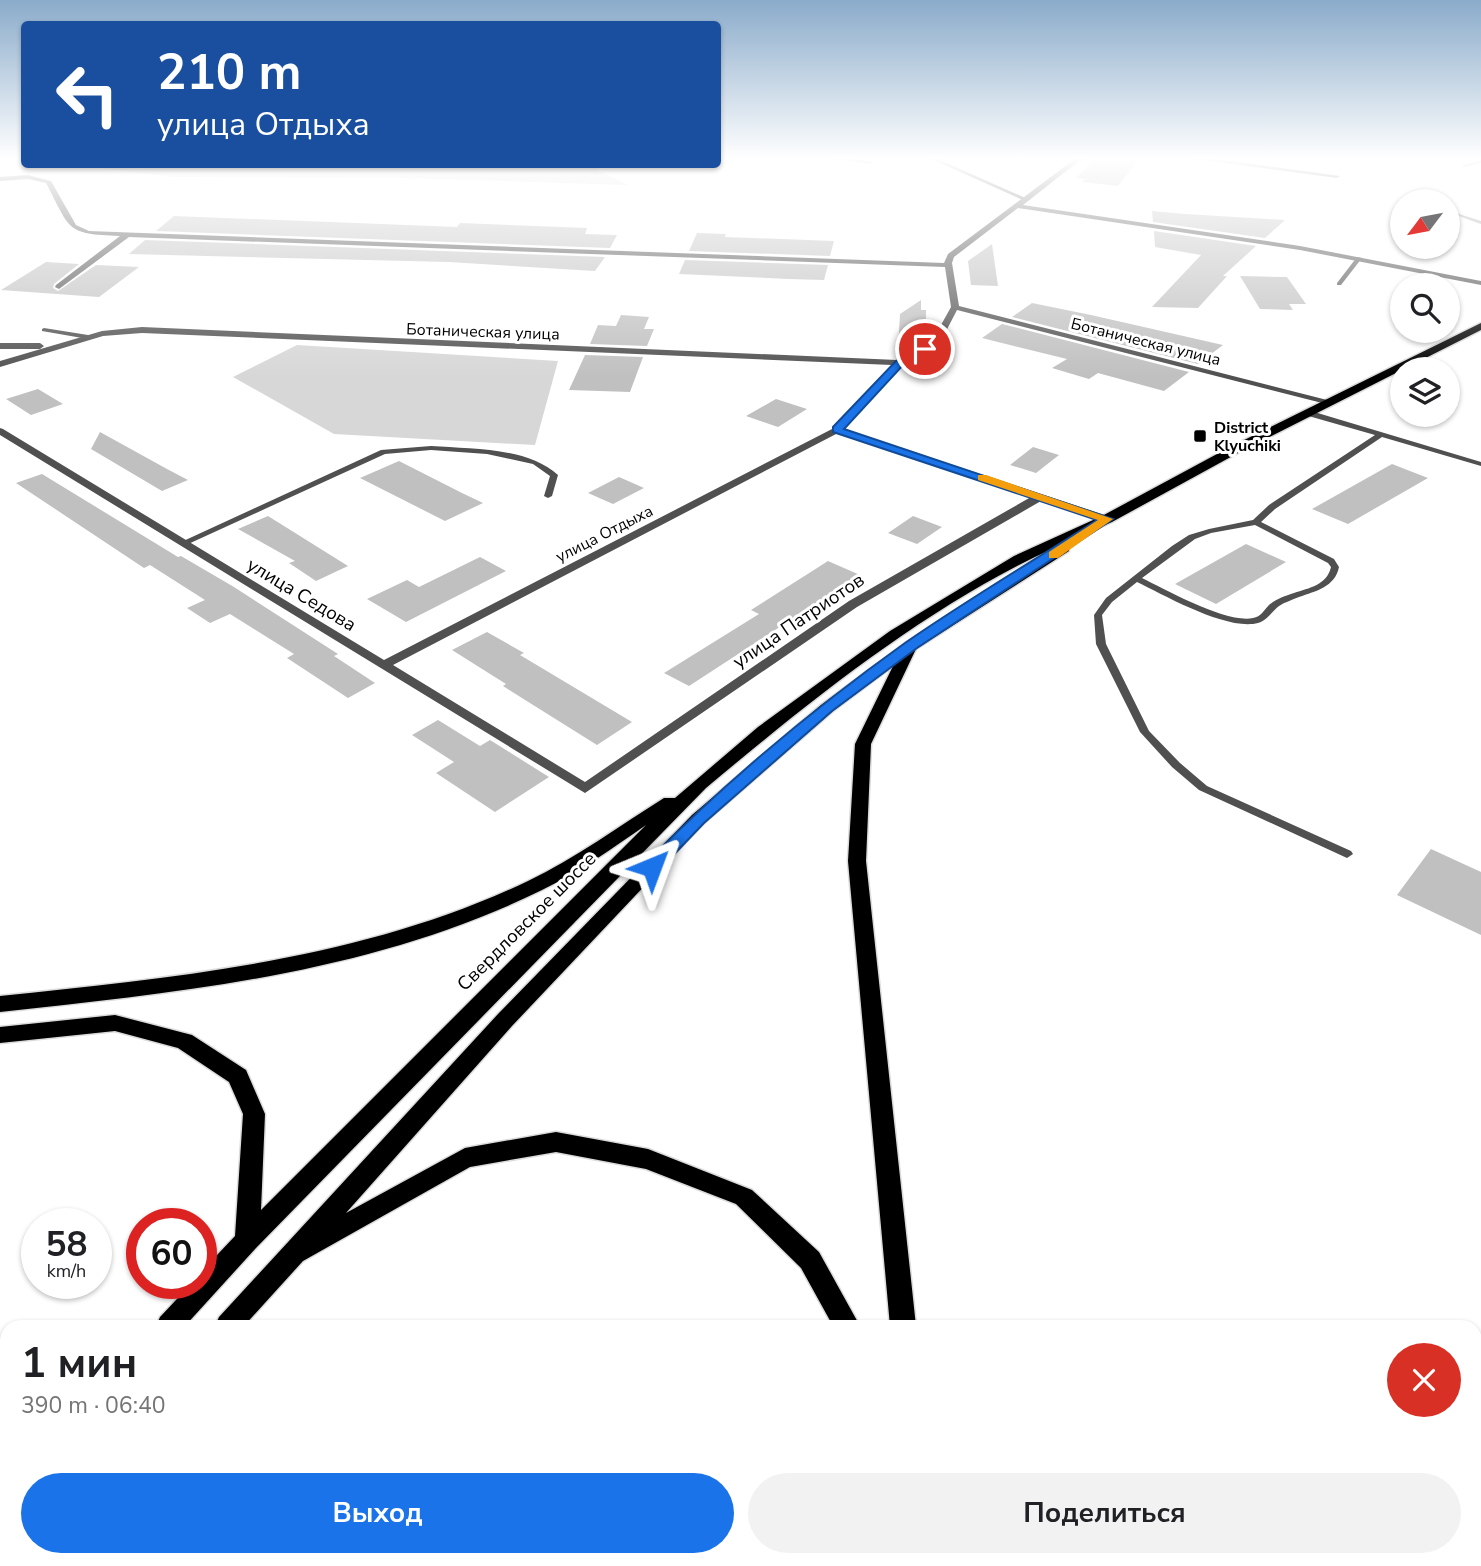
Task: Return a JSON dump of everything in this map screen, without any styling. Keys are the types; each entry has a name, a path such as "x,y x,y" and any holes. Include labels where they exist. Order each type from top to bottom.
{"main road":[{"name":"Свердловское шоссе","path":"174,1320 247,1240 700,784 764,731 895,634 1019,559 1107,519 1481,326"},
{"name":"Свердловское шоссе","path":"233,1320 505,1020 698,819 827,708 912,645 1107,519"},
{"path":"902,1320 856,861 863,744 912,645"},
{"path":"0,1004 123,991 262,971 362,950 458,918 544,881 700,784"},
{"path":"0,1035 115,1023 184,1041 238,1076 254,1114 247,1240"},
{"path":"287,1259 465,1158 556,1142 648,1159 744,1197 810,1260 843,1320"}],"street":[{"path":"82,231 949,265"},
{"path":"955,307 949,265 951,256 985,231"},
{"path":"1195,231 1359,258 1481,284"},
{"path":"59,287 128,234"},
{"name":"улица Отдыха","path":"386,664 836,430 900,363 934,343 955,307"},
{"name":"Ботаническая улица","path":"955,307 1330,402"},
{"name":"Ботаническая улица","path":"65,342 142,330 900,363"},
{"path":"0,346 65,342"},
{"path":"0,364 65,342"},
{"path":"836,430 1107,519"},
{"name":"улица Седова","path":"0,431 386,664 585,788"},
{"name":"улица Патриотов","path":"585,788 853,604 1041,496"}],"lane":[{"path":"1339,284 1359,258"},
{"path":"44,330 88,337"},
{"path":"1308,413 1481,464"},
{"path":"1347,854 1203,788 1145,732 1101,644 1098,615 1109,600 1192,537 1256,522 1272,506 1380,435"},
{"path":"183,542 384,452 431,448 487,452 535,462 554,475 548,496"},
{"path":"1138,579 1199,607 1230,619 1247,622 1259,620 1275,604 1330,580 1335,567 1331,561 1256,522"}],"shaded area":[{"path":"297,345 558,361 535,445 334,434 233,377"}],"building":[{"path":"158,231 586,231 585,234 617,235 610,248"},
{"path":"1154,231 1256,246 1223,276 1227,276 1198,308 1152,307 1201,255 1155,247"},
{"path":"1217,231 1273,231 1265,238"},
{"path":"697,233 726,234 725,237 834,241 830,256 689,251"},
{"path":"145,240 605,257 595,271 449,262 129,254"},
{"path":"992,244 998,286 971,285 968,261"},
{"path":"685,260 828,265 824,280 789,279 679,274"},
{"path":"46,262 79,264 54,284 53,288 58,291 96,265 139,267 99,297 1,290"},
{"path":"1240,276 1287,277 1306,304 1289,304 1293,310 1260,309"},
{"path":"921,300 921,310 926,310 926,340 907,352 898,350 900,314"},
{"path":"1032,303 1223,345 1198,364 1012,317"},
{"path":"621,315 649,317 644,329 654,329 647,346 590,344 598,325 616,326"},
{"path":"1002,324 1189,372 1164,391 1098,373 1089,379 1052,368 1067,359 982,338"},
{"path":"585,355 643,357 630,392 569,390"},
{"path":"38,389 63,404 31,415 6,399"},
{"path":"776,399 807,409 778,427 746,416"},
{"path":"100,432 188,480 162,491 91,449"},
{"path":"1033,447 1059,455 1036,473 1010,465"},
{"path":"399,461 483,503 445,521 360,478"},
{"path":"1392,464 1428,478 1348,524 1312,509"},
{"path":"42,474 178,557 181,556 234,587 338,654 334,656 375,683 348,698 287,658 294,654 230,614 210,623 187,608 205,600 150,565 144,568 16,483"},
{"path":"619,477 644,488 613,504 588,493"},
{"path":"268,516 348,566 316,581 289,563 295,561 238,529"},
{"path":"913,516 942,527 917,544 888,533"},
{"path":"1246,544 1286,562 1216,604 1175,584"},
{"path":"480,557 506,571 406,622 367,599 407,580 419,587"},
{"path":"828,561 860,575 689,686 664,673 759,614 751,610"},
{"path":"487,632 524,653 520,655 632,722 597,745 503,686 506,684 452,650"},
{"path":"438,720 480,746 490,740 549,777 495,812 436,773 454,762 412,735"},
{"path":"1431,849 1481,872 1481,935 1397,895"}],"slow traffic":[{"path":"982,477 1107,519 1054,555"}],"place":[{"name":"District Klyuchiki","path":"1200,436"}],"route":[{"path":"652,867 698,819 827,708 912,645 1107,519 836,430 900,363 925,349"}]}
